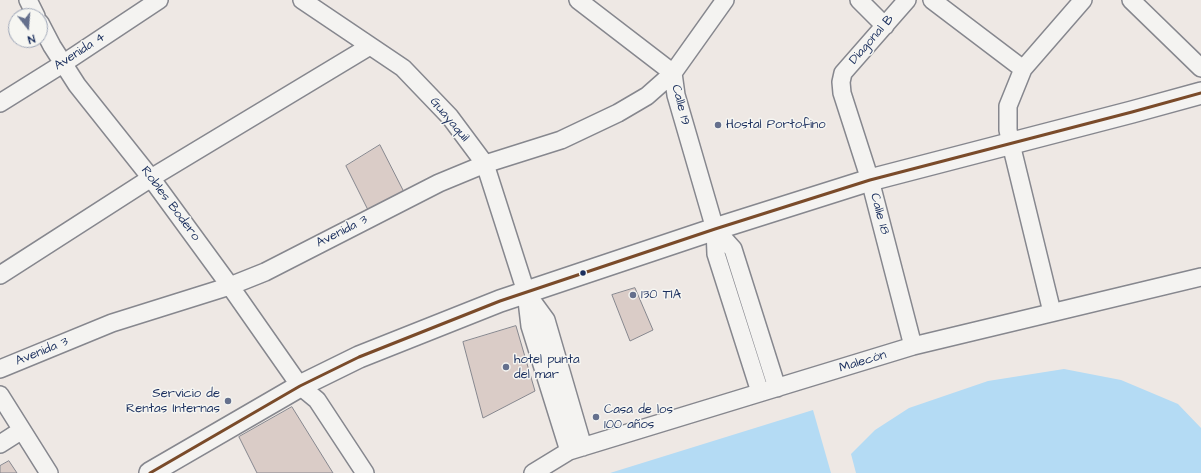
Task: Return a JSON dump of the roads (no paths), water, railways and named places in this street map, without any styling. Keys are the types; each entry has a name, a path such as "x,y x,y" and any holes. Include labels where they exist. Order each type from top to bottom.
{"main road":[{"path":"150,473 300,386 359,357 526,292 713,222 1201,93"}],"street":[{"name":"Avenida 4","path":"0,103 64,63 159,0"},
{"name":"Guayaquil","path":"302,0 403,68 450,117 485,164 526,292 530,326 576,449"},
{"name":"Calle 19","path":"578,0 673,73 676,95 713,222 716,254 760,392"},
{"name":"Avenida 3","path":"0,369 112,323 230,286 265,272 439,183 485,164 561,140 618,114 647,96 673,73 725,0"},
{"path":"859,0 885,26"},
{"name":"Diagonal B","path":"841,82 843,74 907,0"},
{"path":"932,0 1023,69"},
{"path":"1052,312 1008,130 1008,106 1023,69 1083,0"},
{"path":"1131,0 1201,68"},
{"name":"Robles Bodero","path":"48,38 77,85 151,178 230,286 300,386 308,405 352,473"},
{"path":"0,275 151,178 370,46"},
{"name":"Calle 18","path":"841,82 842,92 870,180 913,346"},
{"name":"Calle 19","path":"713,222 733,249 777,388"},
{"name":"Malecón","path":"533,473 576,449 913,346 1201,277"},
{"name":"Robles Bodero","path":"300,386 317,400 365,473"},
{"path":"0,395 49,473"},
{"path":"0,444 22,430"}],"water":[{"path":"1064,369 1121,380 1178,404 1201,428 1201,473 856,473 851,454 875,430 909,408 988,381"},
{"path":"813,410 831,473 610,473"}],"place":[{"name":"Hostal Portofino","path":"718,125"},
{"name":"130 TIA","path":"633,295"},
{"name":"hotel punta del mar","path":"506,367"},
{"name":"Servicio de Rentas Internas","path":"228,401"},
{"name":"Casa de los 100 años","path":"596,417"}]}
